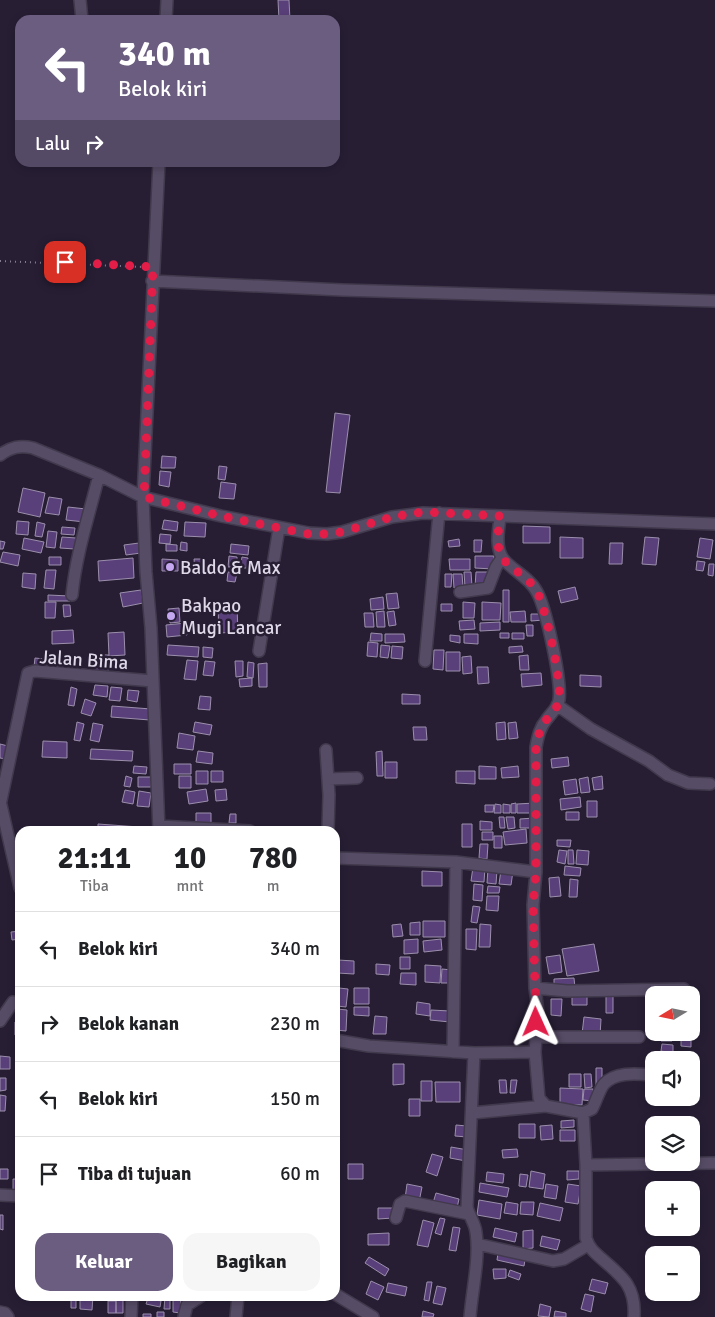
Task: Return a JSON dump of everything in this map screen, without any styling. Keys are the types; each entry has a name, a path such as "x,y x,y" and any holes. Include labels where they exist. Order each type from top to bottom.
{"street":[{"path":"80,0 82,15"},
{"path":"166,15 167,0"},
{"path":"159,167 152,281 144,497 159,826"},
{"path":"152,281 342,290 715,301"},
{"path":"0,455 11,448 24,446 33,448 99,475 144,497 221,516 309,534 342,532 392,517 423,512 715,524"},
{"path":"72,595 74,574 99,475"},
{"path":"425,661 438,513"},
{"path":"500,516 498,541 502,558 519,572 537,592 543,607 558,675 559,700 538,732 536,747 536,872 533,906 535,988 538,1012 535,1052 540,1098 546,1106"},
{"path":"259,651 279,528"},
{"path":"460,592 488,588 496,567 502,558"},
{"name":"Jalan Bima","path":"0,805 28,673 153,681"},
{"path":"557,705 591,729 649,761 668,775 688,783 710,784"},
{"path":"326,750 328,826"},
{"path":"328,779 356,778"},
{"path":"0,805 15,867"},
{"path":"340,858 456,862 536,872"},
{"path":"453,1052 456,862"},
{"path":"535,988 567,991 645,990"},
{"path":"0,1001 15,1002"},
{"path":"0,1021 15,1004"},
{"path":"536,1037 639,1037"},
{"path":"340,1041 369,1046 453,1052 535,1052"},
{"path":"470,1317 477,1244 474,1223 467,1207 474,1053"},
{"path":"472,1113 546,1106 583,1113 592,1109 604,1084 612,1078 627,1074 645,1074"},
{"path":"583,1113 586,1165 586,1238 588,1246 623,1277 631,1291 635,1306 634,1317"},
{"path":"586,1165 715,1163"},
{"path":"0,1195 15,1196"},
{"path":"396,1218 400,1204 405,1201 469,1214"},
{"path":"477,1244 553,1261 564,1259 588,1246"},
{"path":"340,1297 374,1317"},
{"path":"131,1317 132,1301"},
{"path":"184,1317 187,1305 193,1301"},
{"path":"236,1317 238,1301"},
{"path":"0,1312 5,1313 8,1317"}],"path":[{"path":"0,261 153,267"}],"building":[{"path":"278,0 289,0 290,15 279,15"},
{"path":"335,413 350,415 340,493 326,492"},
{"path":"162,456 176,457 175,468 161,468"},
{"path":"219,466 227,467 225,480 218,479"},
{"path":"160,471 171,472 169,487 159,485"},
{"path":"221,482 236,484 234,499 219,498"},
{"path":"23,488 45,493 40,517 18,512"},
{"path":"49,497 62,499 59,515 45,513"},
{"path":"68,507 86,509 85,522 66,520"},
{"path":"164,520 178,522 177,531 162,529"},
{"path":"17,521 29,522 28,535 16,534"},
{"path":"37,522 45,524 42,537 35,536"},
{"path":"185,522 206,523 205,537 184,536"},
{"path":"523,526 550,527 550,543 523,543"},
{"path":"62,527 75,528 74,535 61,534"},
{"path":"48,531 57,532 55,548 46,547"},
{"path":"160,534 171,535 170,544 159,543"},
{"path":"62,537 76,538 75,549 60,548"},
{"path":"560,537 583,538 583,558 560,558"},
{"path":"645,537 659,538 656,565 642,564"},
{"path":"24,538 44,542 41,553 22,549"},
{"path":"700,538 713,540 710,559 697,557"},
{"path":"459,539 460,546 449,547 448,541"},
{"path":"474,540 482,540 481,552 474,552"},
{"path":"0,541 5,542 3,549 0,549"},
{"path":"181,542 187,543 187,551 180,550"},
{"path":"139,543 141,553 126,555 124,545"},
{"path":"610,543 623,543 622,564 609,564"},
{"path":"166,544 177,545 177,551 166,551"},
{"path":"231,544 249,546 248,555 230,553"},
{"path":"3,552 20,555 18,566 0,562"},
{"path":"229,556 237,557 237,567 228,567"},
{"path":"475,556 494,556 493,569 475,568"},
{"path":"49,557 61,557 61,565 49,565"},
{"path":"242,557 248,558 247,568 240,568"},
{"path":"133,558 134,578 99,581 98,561"},
{"path":"162,559 178,560 178,571 162,571"},
{"path":"194,559 205,559 206,571 195,571"},
{"path":"449,559 470,559 470,570 450,570"},
{"path":"697,561 705,562 703,571 696,570"},
{"path":"181,562 191,562 192,570 181,571"},
{"path":"709,564 714,564 713,576 708,575"},
{"path":"46,570 56,570 54,589 44,588"},
{"path":"228,572 237,573 235,582 227,581"},
{"path":"464,572 471,572 472,586 465,587"},
{"path":"476,572 488,572 488,587 475,587"},
{"path":"23,573 36,574 35,589 22,587"},
{"path":"445,574 452,574 451,587 445,587"},
{"path":"453,574 462,574 463,587 454,588"},
{"path":"575,587 578,599 561,603 558,591"},
{"path":"141,590 143,603 123,607 120,593"},
{"path":"503,590 509,590 509,622 503,622"},
{"path":"397,593 399,608 388,609 386,594"},
{"path":"48,595 70,596 70,601 48,601"},
{"path":"383,597 384,609 371,610 370,599"},
{"path":"45,602 56,602 55,618 45,618"},
{"path":"463,602 475,603 474,618 463,618"},
{"path":"482,602 501,603 500,620 482,620"},
{"path":"441,604 452,604 452,611 441,611"},
{"path":"63,605 70,605 71,616 64,617"},
{"path":"237,607 238,632 219,633 218,608"},
{"path":"179,608 180,622 170,623 168,609"},
{"path":"384,611 385,627 377,627 376,612"},
{"path":"394,611 396,625 389,626 387,612"},
{"path":"525,611 526,622 511,622 510,612"},
{"path":"364,613 373,613 374,627 365,627"},
{"path":"531,614 544,614 544,620 531,621"},
{"path":"474,620 475,629 460,630 459,621"},
{"path":"500,622 500,630 480,631 480,623"},
{"path":"186,623 187,635 167,637 166,625"},
{"path":"526,625 533,625 533,636 527,636"},
{"path":"73,630 74,643 52,644 52,631"},
{"path":"124,632 125,655 109,656 108,633"},
{"path":"371,633 382,634 382,641 370,641"},
{"path":"500,633 509,633 509,638 500,638"},
{"path":"512,633 524,633 524,639 512,639"},
{"path":"385,634 404,634 405,642 385,643"},
{"path":"464,634 478,634 478,644 464,643"},
{"path":"450,635 460,636 460,643 450,641"},
{"path":"368,642 378,643 377,657 367,656"},
{"path":"168,645 199,647 198,657 167,655"},
{"path":"381,645 390,646 388,658 380,657"},
{"path":"392,646 403,647 402,659 391,658"},
{"path":"522,646 523,652 509,653 509,647"},
{"path":"203,647 213,648 212,658 203,657"},
{"path":"434,650 444,650 443,670 433,669"},
{"path":"446,652 460,652 460,671 446,671"},
{"path":"93,655 109,655 108,674 93,673"},
{"path":"528,655 529,670 520,670 519,656"},
{"path":"471,656 472,673 463,674 462,657"},
{"path":"35,658 73,662 72,671 34,667"},
{"path":"187,660 198,661 196,680 184,679"},
{"path":"205,661 215,662 213,676 203,675"},
{"path":"235,661 243,661 243,676 236,677"},
{"path":"248,662 254,663 253,678 247,677"},
{"path":"267,663 267,687 259,687 258,664"},
{"path":"477,667 488,667 489,683 478,684"},
{"path":"541,673 542,685 522,687 521,674"},
{"path":"580,675 601,676 601,687 580,686"},
{"path":"252,678 252,686 240,687 239,679"},
{"path":"95,685 108,686 107,697 93,695"},
{"path":"71,687 77,689 74,706 68,705"},
{"path":"111,687 122,688 120,701 109,700"},
{"path":"128,690 139,691 137,702 127,700"},
{"path":"402,694 420,695 420,704 402,704"},
{"path":"200,696 211,697 210,710 198,709"},
{"path":"85,699 96,703 91,716 81,713"},
{"path":"112,706 151,709 150,720 111,717"},
{"path":"77,722 84,724 80,741 74,740"},
{"path":"195,722 212,725 210,735 193,732"},
{"path":"505,722 506,739 497,740 496,723"},
{"path":"516,722 518,738 509,739 508,723"},
{"path":"93,723 103,725 99,742 90,740"},
{"path":"413,727 426,727 427,740 414,740"},
{"path":"179,733 195,736 193,750 177,748"},
{"path":"43,741 67,742 67,758 42,757"},
{"path":"0,744 8,746 6,759 0,758"},
{"path":"91,749 133,751 132,761 90,759"},
{"path":"198,751 213,753 212,764 196,762"},
{"path":"382,751 383,776 377,776 376,752"},
{"path":"568,757 569,766 552,768 551,759"},
{"path":"385,762 397,762 397,778 385,778"},
{"path":"174,764 191,764 191,774 174,774"},
{"path":"134,766 147,767 146,774 133,773"},
{"path":"479,766 496,767 496,779 479,779"},
{"path":"518,766 519,777 502,778 501,768"},
{"path":"196,771 208,771 208,784 196,784"},
{"path":"211,771 223,771 223,782 211,782"},
{"path":"456,771 475,771 475,784 456,783"},
{"path":"126,776 132,778 130,787 124,786"},
{"path":"179,776 191,776 191,788 179,788"},
{"path":"602,776 603,789 594,790 592,778"},
{"path":"138,777 151,777 151,787 138,787"},
{"path":"588,777 590,792 581,793 579,779"},
{"path":"576,779 578,793 565,795 563,781"},
{"path":"206,789 208,801 189,804 187,792"},
{"path":"226,789 227,800 216,801 215,790"},
{"path":"125,790 135,792 133,804 122,802"},
{"path":"139,791 151,793 149,807 137,806"},
{"path":"580,797 581,807 561,810 560,799"},
{"path":"587,801 597,801 597,817 587,817"},
{"path":"516,803 516,813 511,813 511,804"},
{"path":"535,803 535,813 517,813 517,804"},
{"path":"495,804 501,805 501,813 494,813"},
{"path":"503,804 510,805 510,813 503,813"},
{"path":"485,805 494,805 493,812 485,812"},
{"path":"566,812 579,812 579,820 566,820"},
{"path":"196,813 211,813 211,824 196,824"},
{"path":"230,814 236,814 236,823 229,823"},
{"path":"499,817 504,817 505,828 500,828"},
{"path":"506,817 514,817 515,828 508,829"},
{"path":"534,818 534,828 520,828 520,819"},
{"path":"480,821 492,822 492,830 480,830"},
{"path":"98,824 125,826 98,826"},
{"path":"462,824 472,824 472,847 462,847"},
{"path":"526,829 527,843 505,845 503,832"},
{"path":"482,832 493,832 493,840 482,840"},
{"path":"494,836 502,836 502,848 494,848"},
{"path":"557,840 571,840 570,847 557,846"},
{"path":"480,844 488,844 487,859 479,858"},
{"path":"559,850 567,851 565,864 557,862"},
{"path":"568,850 573,850 574,864 568,864"},
{"path":"577,850 589,851 588,865 576,864"},
{"path":"565,866 581,868 580,876 564,875"},
{"path":"473,867 485,868 484,882 471,881"},
{"path":"488,869 497,870 496,884 487,883"},
{"path":"501,870 513,871 511,885 499,884"},
{"path":"422,871 442,872 442,886 422,886"},
{"path":"559,877 561,896 550,897 549,878"},
{"path":"570,879 578,880 577,897 569,897"},
{"path":"474,884 483,885 482,901 473,900"},
{"path":"488,886 500,887 499,893 487,893"},
{"path":"487,896 499,896 498,911 486,910"},
{"path":"473,906 480,907 477,923 471,922"},
{"path":"423,921 445,921 445,937 423,937"},
{"path":"420,922 420,935 410,935 410,923"},
{"path":"401,924 403,936 393,937 392,925"},
{"path":"480,924 491,925 490,947 479,947"},
{"path":"466,929 477,929 476,950 466,949"},
{"path":"11,932 15,932 15,940 12,940"},
{"path":"418,939 418,953 404,954 404,940"},
{"path":"441,939 442,950 424,952 423,941"},
{"path":"594,944 599,971 567,976 562,949"},
{"path":"560,955 562,972 549,974 546,957"},
{"path":"400,957 410,957 410,969 400,969"},
{"path":"340,960 354,961 354,974 340,973"},
{"path":"376,964 390,965 389,975 376,974"},
{"path":"425,965 441,966 440,983 425,982"},
{"path":"442,969 452,970 452,983 441,983"},
{"path":"401,973 416,973 416,985 400,984"},
{"path":"574,978 575,988 554,989 554,979"},
{"path":"340,988 348,989 346,1007 340,1006"},
{"path":"354,988 369,988 369,1004 354,1004"},
{"path":"587,994 587,1005 572,1005 572,995"},
{"path":"606,995 613,996 613,1013 606,1013"},
{"path":"551,999 562,999 561,1016 551,1015"},
{"path":"417,1002 430,1004 430,1016 416,1014"},
{"path":"354,1007 369,1007 369,1016 354,1015"},
{"path":"340,1009 347,1010 346,1031 340,1030"},
{"path":"431,1010 450,1011 450,1022 430,1020"},
{"path":"375,1016 387,1017 386,1034 373,1034"},
{"path":"584,1017 601,1019 600,1036 582,1034"},
{"path":"681,1041 691,1041 691,1047 681,1046"},
{"path":"662,1044 673,1045 673,1051 661,1051"},
{"path":"0,1056 10,1057 10,1069 0,1069"},
{"path":"393,1064 404,1064 404,1084 393,1085"},
{"path":"596,1068 602,1068 602,1087 596,1087"},
{"path":"569,1074 581,1074 581,1087 569,1087"},
{"path":"584,1074 591,1074 592,1087 585,1088"},
{"path":"0,1078 6,1078 6,1090 0,1091"},
{"path":"499,1080 506,1080 507,1093 500,1093"},
{"path":"511,1080 517,1080 515,1093 510,1093"},
{"path":"421,1081 432,1081 432,1101 421,1101"},
{"path":"435,1082 460,1082 460,1102 436,1102"},
{"path":"560,1088 583,1089 582,1105 560,1104"},
{"path":"584,1089 593,1089 593,1101 583,1100"},
{"path":"0,1095 6,1096 5,1111 0,1111"},
{"path":"409,1099 420,1099 420,1116 409,1116"},
{"path":"574,1120 574,1127 561,1128 561,1121"},
{"path":"519,1124 535,1124 535,1138 519,1138"},
{"path":"456,1125 467,1126 467,1137 455,1136"},
{"path":"552,1125 553,1139 541,1140 540,1126"},
{"path":"560,1130 575,1130 575,1141 560,1141"},
{"path":"451,1147 468,1150 466,1161 450,1158"},
{"path":"517,1149 518,1157 503,1158 502,1150"},
{"path":"432,1154 443,1157 437,1176 426,1172"},
{"path":"348,1164 363,1164 363,1179 348,1179"},
{"path":"0,1169 8,1169 8,1179 0,1179"},
{"path":"531,1171 545,1174 543,1189 529,1187"},
{"path":"567,1171 579,1171 579,1179 567,1180"},
{"path":"487,1172 504,1174 503,1183 486,1181"},
{"path":"520,1174 528,1175 526,1187 519,1186"},
{"path":"13,1179 15,1179 15,1194 13,1194"},
{"path":"480,1183 509,1188 507,1197 479,1192"},
{"path":"407,1184 422,1187 419,1202 405,1199"},
{"path":"546,1184 558,1186 556,1199 544,1197"},
{"path":"568,1184 581,1186 578,1204 565,1202"},
{"path":"436,1193 459,1199 457,1208 433,1203"},
{"path":"479,1200 502,1204 500,1219 477,1215"},
{"path":"506,1202 518,1204 517,1215 504,1213"},
{"path":"521,1202 534,1202 533,1215 520,1214"},
{"path":"540,1203 563,1208 560,1221 537,1216"},
{"path":"378,1208 393,1208 393,1218 378,1219"},
{"path":"0,1215 3,1215 3,1230 0,1229"},
{"path":"440,1218 445,1219 441,1235 435,1233"},
{"path":"423,1220 434,1223 428,1247 417,1245"},
{"path":"453,1227 460,1228 456,1251 449,1250"},
{"path":"495,1228 517,1233 515,1242 493,1237"},
{"path":"533,1230 533,1248 523,1249 523,1231"},
{"path":"389,1233 389,1245 368,1245 368,1234"},
{"path":"542,1236 560,1240 557,1250 540,1246"},
{"path":"498,1253 525,1260 524,1266 497,1260"},
{"path":"369,1257 389,1269 385,1276 365,1263"},
{"path":"493,1269 506,1269 506,1278 494,1279"},
{"path":"510,1270 521,1274 519,1280 508,1276"},
{"path":"592,1279 608,1283 605,1294 589,1290"},
{"path":"371,1281 384,1287 378,1300 366,1294"},
{"path":"427,1282 432,1282 429,1301 424,1300"},
{"path":"388,1283 407,1287 405,1296 386,1292"},
{"path":"437,1286 446,1288 442,1305 433,1303"},
{"path":"585,1294 594,1296 591,1312 581,1309"},
{"path":"71,1301 76,1301 76,1308 71,1308"},
{"path":"80,1301 93,1301 92,1310 80,1309"},
{"path":"108,1301 116,1301 116,1313 108,1313"},
{"path":"116,1301 123,1301 123,1313 116,1313"},
{"path":"147,1301 161,1301 160,1307 146,1304"},
{"path":"165,1301 170,1301 170,1309 164,1309"},
{"path":"173,1301 181,1301 180,1313 173,1312"},
{"path":"540,1304 551,1307 549,1317 538,1316"},
{"path":"423,1311 434,1314 433,1317 422,1317"},
{"path":"555,1311 566,1313 566,1317 554,1317"},
{"path":"157,1312 164,1312 164,1317 157,1317"},
{"path":"143,1314 151,1314 151,1317 143,1317"}],"place":[{"name":"Baldo & Max","path":"170,567"},
{"name":"Bakpao Mugi Lancar","path":"171,616"}],"route":[{"path":"65,262 153,267 144,497 221,516 309,534 342,532 392,517 423,512 500,516 498,541 502,558 519,572 537,592 543,607 558,675 559,700 556,708 538,732 536,747 536,872 533,906 535,988 538,1012 536,1022"}]}
